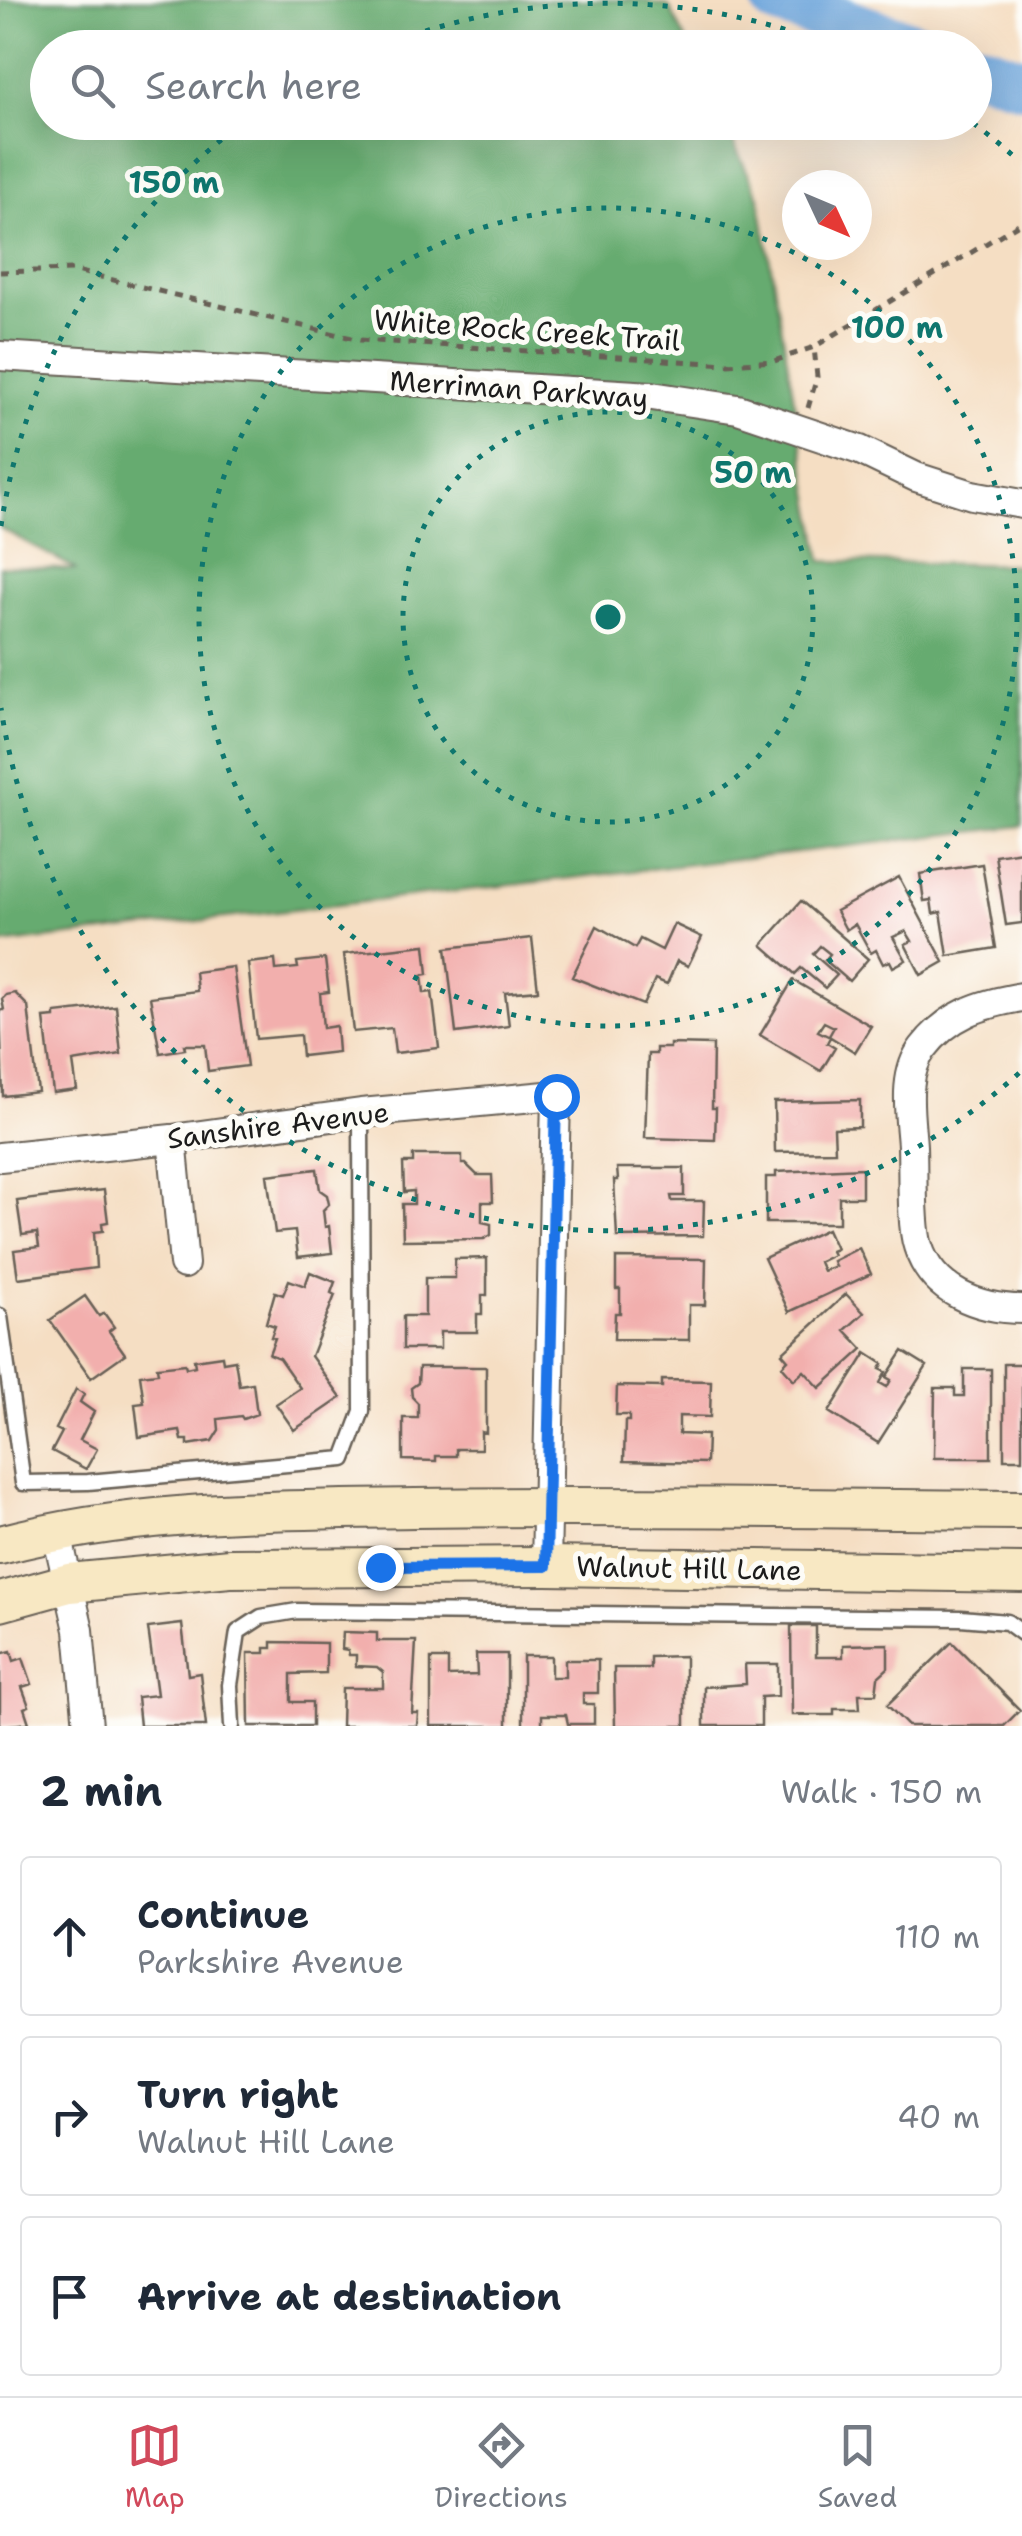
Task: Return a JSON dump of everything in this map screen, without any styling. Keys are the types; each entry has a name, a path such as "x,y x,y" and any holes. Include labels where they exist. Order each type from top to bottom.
{"main road":[{"path":"0,1545 56,1530 228,1511 549,1506 1022,1510"},
{"name":"Walnut Hill Lane","path":"0,1602 69,1583 230,1568 546,1566 1022,1572"}],"street":[{"name":"Merriman Parkway","path":"0,356 652,396 738,409 802,428 916,477 972,495 1022,504"},
{"path":"1022,997 980,1004 948,1021 920,1052 909,1086 918,1246 936,1277 967,1302 999,1310 1022,1310"},
{"name":"Sanshire Avenue","path":"0,1158 361,1113 556,1096 549,1506"},
{"path":"172,1139 184,1264"},
{"path":"546,1566 549,1506"},
{"path":"56,1530 86,1677 88,1726"}],"lane":[{"path":"0,1316 22,1483 88,1482 344,1459 362,1411 361,1113"},
{"path":"232,1726 230,1685 238,1632 261,1617 297,1612 961,1618 1007,1622 1022,1633"}],"path":[{"name":"White Rock Creek Trail","path":"0,272 72,270 360,340 726,364 774,361 814,347 1022,222"},
{"path":"802,428 817,377 814,347"}],"green space":[{"path":"0,0 640,0 669,6 681,30 30,30 30,140 732,140 759,197 822,561 1022,565 1022,826 0,944 0,566 77,570 0,528"}],"building":[{"path":"1022,851 1022,923 1006,925 995,855"},
{"path":"982,864 996,948 948,956 941,912 933,914 931,900 924,901 920,874"},
{"path":"899,877 944,962 921,975 905,944 912,941 906,931 893,937 906,960 893,967 890,961 883,964 876,950 871,953 855,924 846,930 836,911"},
{"path":"801,901 868,959 849,981 825,960 830,954 820,946 813,954 837,975 825,988 801,968 795,974 762,945"},
{"path":"674,924 702,937 688,966 677,961 667,984 655,979 643,1005 572,977 597,926 635,948 640,939 662,950"},
{"path":"532,938 538,990 505,993 509,1026 456,1033 446,948"},
{"path":"425,945 428,974 422,975 424,993 432,992 439,1048 395,1053 392,1028 353,1032 344,954"},
{"path":"325,959 329,992 320,993 323,1028 336,1026 338,1052 302,1056 300,1035 256,1039 248,963 275,960 276,970 298,968 297,962"},
{"path":"233,967 247,1066 208,1071 205,1045 184,1045 185,1049 160,1053 150,997 197,991 195,972"},
{"path":"793,980 871,1026 855,1052 829,1036 834,1027 824,1022 818,1031 830,1037 827,1043 835,1048 821,1071 760,1035"},
{"path":"15,993 28,1006 38,1092 3,1096 0,1010 4,1010 2,999"},
{"path":"116,1006 121,1054 73,1062 77,1090 53,1093 44,1018 55,1017 55,1013"},
{"path":"670,1044 713,1045 715,1140 645,1138 648,1054 656,1054 656,1048 670,1048"},
{"path":"860,1100 860,1127 834,1128 835,1151 775,1152 774,1102"},
{"path":"413,1155 462,1155 462,1164 477,1175 492,1175 493,1202 482,1202 482,1222 491,1224 491,1235 484,1239 403,1240 402,1204 414,1204 414,1191 404,1192 403,1163 413,1163"},
{"path":"617,1168 684,1168 684,1196 671,1196 672,1201 704,1201 703,1236 617,1237"},
{"path":"862,1168 862,1197 839,1197 839,1223 766,1223 766,1177 776,1177 776,1172"},
{"path":"317,1169 320,1190 327,1195 329,1204 323,1210 332,1253 298,1257 295,1231 275,1233 267,1175"},
{"path":"104,1190 108,1222 102,1223 103,1231 94,1232 96,1268 18,1278 14,1250 39,1247 37,1233 22,1235 17,1201"},
{"path":"827,1229 836,1249 819,1262 823,1271 835,1266 833,1261 859,1248 871,1274 789,1312 764,1258"},
{"path":"487,1258 487,1295 482,1295 477,1332 440,1332 440,1349 403,1349 403,1316 425,1316 425,1278 455,1278 455,1259"},
{"path":"616,1258 706,1259 705,1305 689,1305 689,1340 614,1339 615,1313 620,1313"},
{"path":"310,1272 335,1282 331,1293 335,1295 311,1356 341,1398 294,1430 276,1404 300,1388 279,1358 269,1354 275,1326 266,1323 275,1292 283,1295 289,1280 305,1286"},
{"path":"846,1294 864,1313 845,1330 863,1349 820,1388 804,1371 794,1380 782,1366 788,1360 782,1353"},
{"path":"85,1296 99,1316 104,1313 114,1327 109,1331 125,1354 91,1378 50,1320"},
{"path":"903,1351 927,1366 878,1443 829,1412 866,1353 883,1364 880,1369 886,1372 880,1383 887,1387 891,1380 886,1377"},
{"path":"222,1356 223,1362 235,1360 239,1385 253,1383 257,1414 243,1419 218,1419 219,1430 212,1441 188,1445 180,1431 139,1437 135,1404 144,1403 140,1375 158,1373 157,1367 185,1364 186,1368 195,1366 194,1360"},
{"path":"1004,1364 1022,1364 1022,1459 1004,1459"},
{"path":"419,1367 486,1367 486,1433 481,1432 481,1449 456,1449 456,1456 436,1456 436,1461 403,1460 403,1418 418,1418 418,1403 411,1388 418,1383"},
{"path":"964,1369 991,1369 991,1458 934,1458 935,1388 955,1388 955,1396 964,1396"},
{"path":"662,1380 711,1381 710,1417 679,1416 679,1434 707,1435 706,1463 624,1461 625,1421 629,1421 629,1415 616,1415 617,1386 662,1387"},
{"path":"76,1389 84,1394 80,1402 94,1412 80,1440 97,1449 86,1469 52,1451 62,1432 56,1429"},
{"path":"182,1624 188,1675 200,1673 206,1726 140,1726 137,1697 157,1695 148,1628"},
{"path":"791,1626 816,1626 816,1657 843,1657 843,1645 888,1644 888,1668 878,1677 876,1694 859,1694 860,1709 834,1709 834,1715 792,1715"},
{"path":"343,1632 377,1633 377,1641 416,1641 412,1713 418,1713 417,1726 341,1726 342,1688 383,1688 383,1672 377,1667 356,1666 356,1655 342,1649"},
{"path":"272,1642 326,1643 326,1673 291,1674 291,1702 312,1702 312,1726 249,1726 248,1653 265,1653 265,1648 272,1648"},
{"path":"952,1642 1020,1710 1004,1726 908,1726 887,1705"},
{"path":"11,1651 14,1661 23,1658 32,1684 22,1687 29,1706 24,1708 29,1723 0,1726 0,1654"},
{"path":"476,1654 507,1654 507,1726 431,1726 431,1659 448,1659 448,1676 477,1675"},
{"path":"523,1656 551,1656 551,1677 565,1677 565,1660 598,1660 598,1693 583,1693 583,1704 594,1704 594,1724 568,1724 566,1715 542,1715 542,1726 523,1726"},
{"path":"685,1656 685,1726 615,1726 614,1668 650,1668 650,1657"},
{"path":"745,1664 778,1664 778,1696 761,1697 761,1726 704,1726 704,1687 746,1684"}],"waterway":[{"path":"776,0 865,30"},
{"path":"992,72 1022,82"}],"route":[{"path":"380,1567 546,1566 556,1096"}]}
